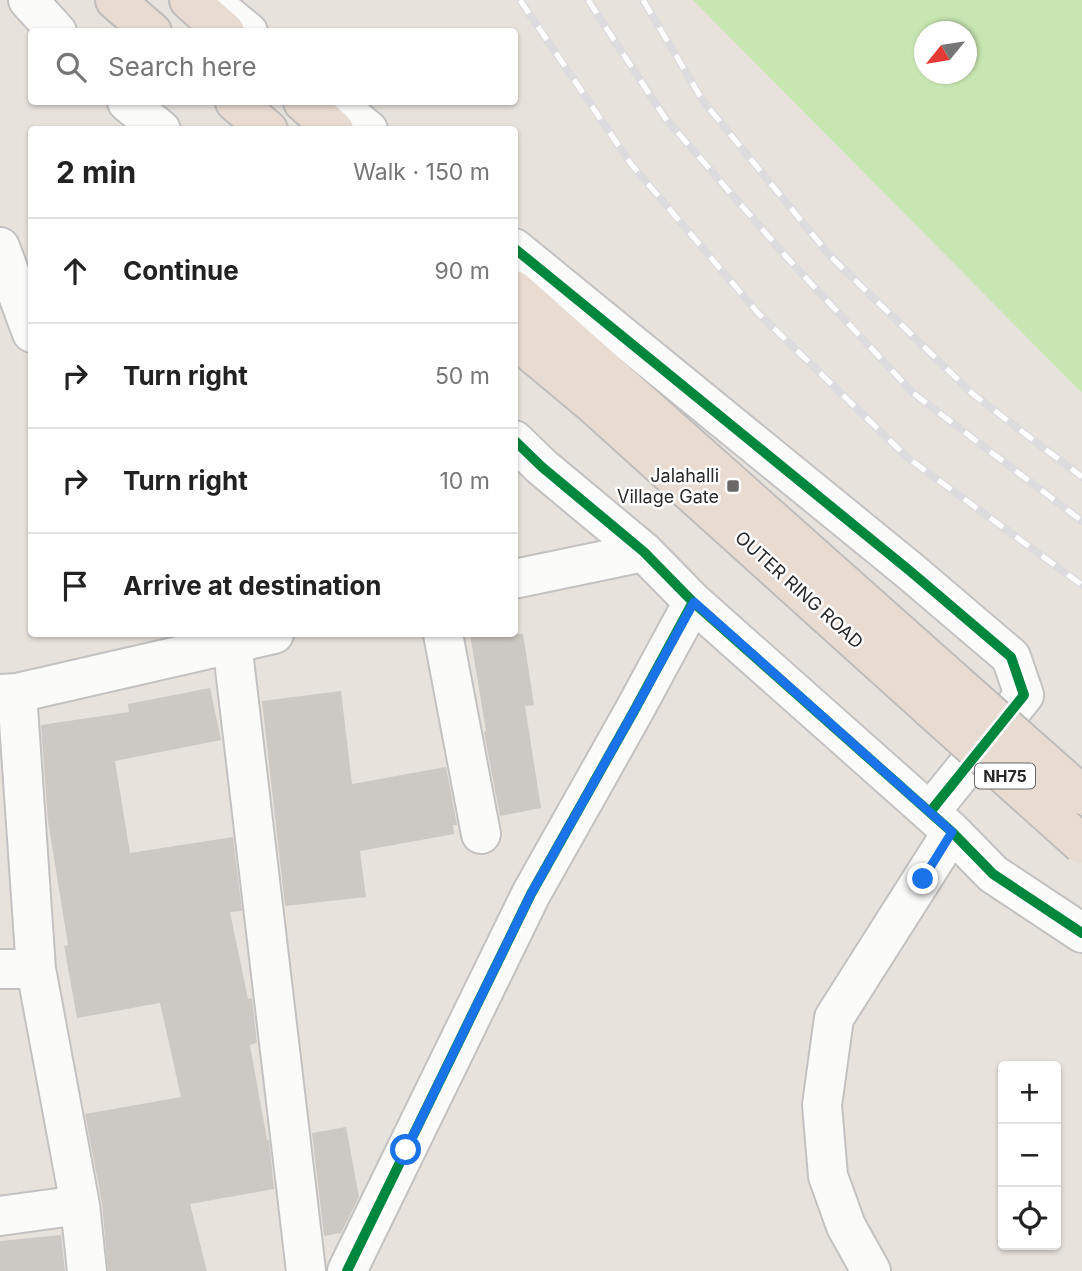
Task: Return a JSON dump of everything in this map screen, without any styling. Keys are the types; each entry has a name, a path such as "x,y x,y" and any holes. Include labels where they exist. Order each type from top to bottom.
{"highway":[{"path":"115,0 147,28"},
{"path":"189,0 220,28"},
{"path":"239,105 263,126"},
{"path":"306,105 330,126"},
{"name":"OUTER RING ROAD","path":"518,294 940,693 1082,844"},
{"name":"OUTER RING ROAD","path":"518,341 940,693 1082,795"}],"street":[{"path":"28,0 53,28"},
{"path":"209,0 243,28"},
{"path":"131,105 156,126"},
{"path":"338,105 363,126"},
{"path":"0,247 28,322"},
{"path":"518,251 911,571 1012,657 1024,695 941,822 834,1018 822,1105 828,1176 846,1226 871,1271"},
{"path":"518,444 644,552 694,602 941,822 993,874 1082,933"},
{"path":"518,578 644,552"},
{"path":"347,1271 531,894 694,602"},
{"path":"87,1271 80,1205 18,969 8,693 260,637"},
{"path":"444,637 481,834"},
{"path":"232,643 306,1271"},
{"path":"0,1216 80,1205"}],"green space":[{"path":"693,0 1082,0 1082,392 1080,391"}],"building":[{"path":"518,634 523,634 534,705 525,706 541,808 500,816 484,732 486,731 470,637 518,637"},
{"path":"210,688 221,740 115,761 130,853 233,837 242,911 230,912 248,999 252,998 257,1043 250,1045 269,1140 274,1189 190,1204 207,1271 108,1271 102,1203 85,1114 181,1097 160,1003 77,1018 64,946 68,945 48,821 41,725 129,712 128,704"},
{"path":"341,691 352,784 446,767 457,825 453,825 454,834 360,851 366,897 285,906 262,701"},
{"path":"346,1127 359,1197 341,1233 324,1236 312,1133"},
{"path":"61,1235 65,1271 0,1271 0,1241"}],"railway":[{"path":"520,0 631,164 758,313 908,458 1082,585"},
{"path":"588,0 665,118 791,262 913,393 1082,521"},
{"path":"643,0 703,101 831,257 974,395 1082,477"}],"cycle path":[{"path":"518,251 910,571 1011,657 1024,695 930,812"},
{"path":"518,444 644,552 693,602 952,832 993,874 1082,933"},
{"path":"347,1271 531,894 693,602"}],"place":[{"name":"Jalahalli Village Gate","path":"733,486"}],"route":[{"path":"406,1150 531,894 694,602 952,832 923,879"}]}
